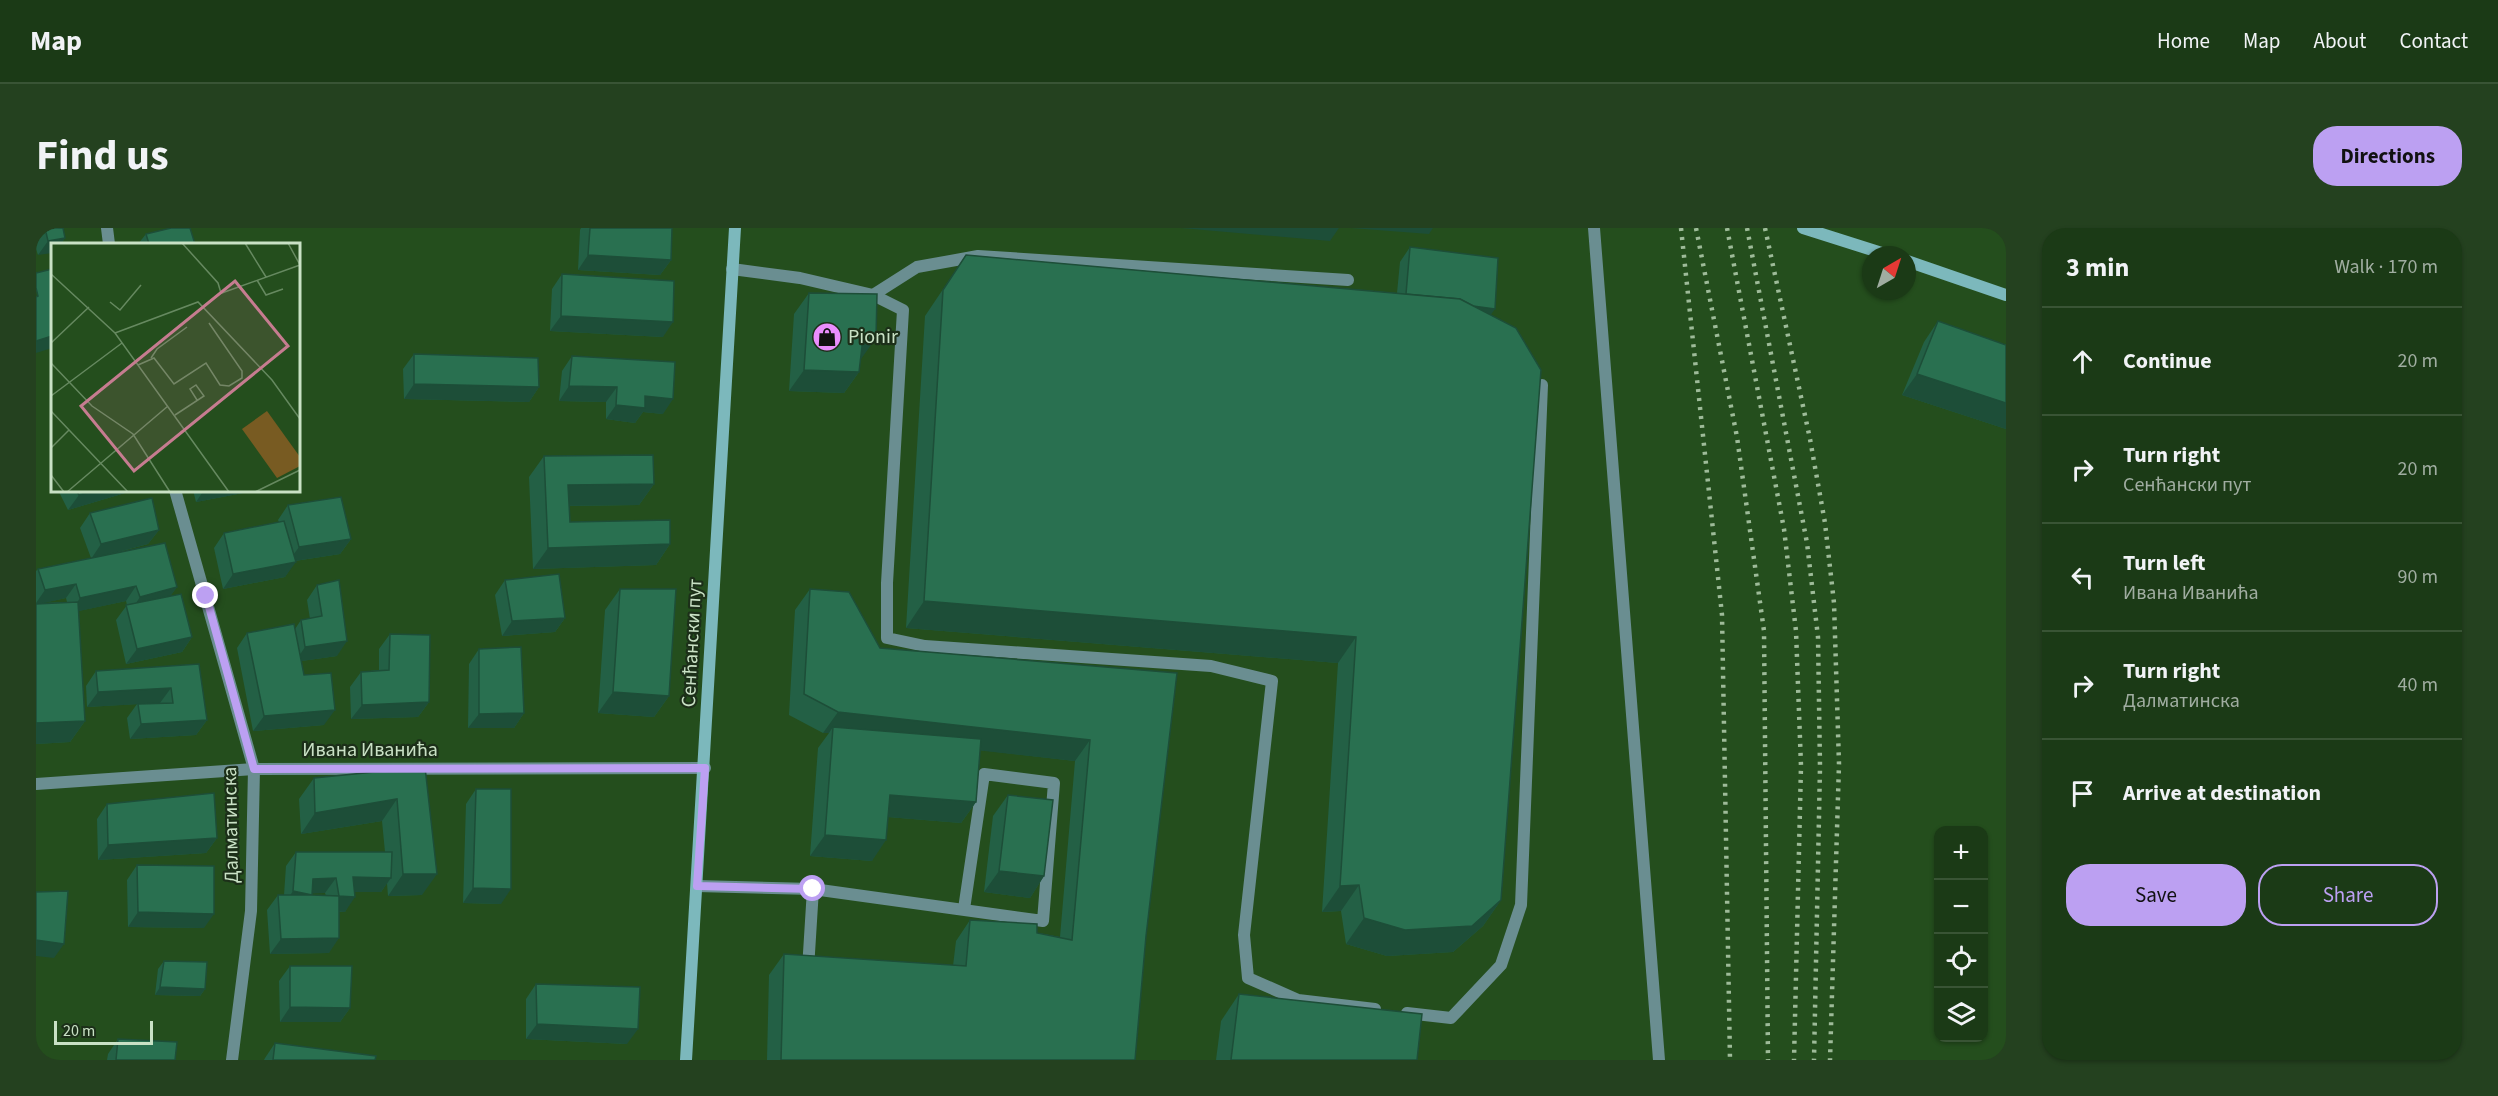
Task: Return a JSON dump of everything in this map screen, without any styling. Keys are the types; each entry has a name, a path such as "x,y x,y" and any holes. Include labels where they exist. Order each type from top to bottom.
{"main road":[{"name":"Сенћански пут","path":"686,1060 735,228"},
{"path":"1803,228 1828,231 1866,246"},
{"path":"1916,264 2006,295"}],"street":[{"path":"107,228 109,243"},
{"path":"1594,228 1659,1060"},
{"path":"873,295 917,267 978,256 1348,280"},
{"path":"732,269 800,278 873,295 903,310 887,583 888,638 925,646 1211,666 1272,681 1244,935 1248,978 1298,1000 1451,1018 1501,965 1521,905 1542,385"},
{"name":"Далматинска","path":"176,492 254,769 251,911 232,1060"},
{"name":"Ивана Иванића","path":"36,784 254,769 705,768"},
{"path":"697,886 813,889 1043,921 1054,783 984,774 964,909"},
{"path":"808,969 813,889"}],"building":[{"path":"45,228 63,228 65,238 48,241"},
{"path":"171,228 190,228 195,243 149,243 146,234"},
{"path":"590,228 672,228 671,260 588,255"},
{"path":"1410,247 1498,258 1495,309 1473,306 1460,299 1406,294"},
{"path":"966,255 1460,299 1516,328 1541,370 1501,900 1472,926 1405,930 1364,918 1359,885 1340,886 1356,637 924,601 943,290"},
{"path":"51,269 51,336 36,341 36,297 38,296 36,273"},
{"path":"562,274 674,281 673,322 561,316"},
{"name":"Pionir","path":"809,293 877,294 876,338 863,338 859,372 804,370"},
{"path":"1938,321 2006,345 2006,403 1917,374"},
{"path":"414,354 538,358 539,387 414,384"},
{"path":"572,356 675,362 673,399 645,396 645,408 616,405 617,387 569,386"},
{"path":"653,455 654,484 568,485 570,522 670,520 670,544 548,548 544,456"},
{"path":"341,497 351,539 299,547 288,505"},
{"path":"152,498 159,530 101,544 90,513"},
{"path":"284,521 296,562 233,574 224,533"},
{"path":"165,543 177,587 140,597 136,586 80,598 76,584 45,590 38,569"},
{"path":"559,574 565,618 512,621 505,580"},
{"path":"339,580 347,641 305,647 301,620 322,616 317,585"},
{"path":"620,589 676,589 669,696 613,692"},
{"path":"810,589 849,592 880,648 1177,673 1146,936 1135,1060 781,1060 784,954 966,966 970,920 1037,924 1037,933 1072,940 1090,740 838,712 804,694"},
{"path":"181,594 192,637 137,649 126,605"},
{"path":"78,602 85,721 36,723 36,604"},
{"path":"294,624 304,675 331,673 335,710 264,716 247,633"},
{"path":"390,634 430,635 429,702 362,705 361,672 389,670"},
{"path":"521,647 524,713 479,714 479,649"},
{"path":"199,664 207,720 141,724 138,704 173,703 171,688 98,692 96,671"},
{"path":"833,727 981,739 976,802 890,795 886,840 825,835"},
{"path":"425,767 437,874 403,874 397,799 315,813 314,778"},
{"path":"476,789 511,789 511,889 473,888"},
{"path":"214,793 217,838 108,845 107,804"},
{"path":"1008,795 1053,800 1044,876 999,871"},
{"path":"296,852 392,852 391,878 353,877 355,897 339,896 336,878 313,879 312,895 293,891"},
{"path":"137,865 214,866 214,914 138,912"},
{"path":"68,891 64,944 36,940 36,892"},
{"path":"278,895 339,896 339,938 281,939"},
{"path":"164,961 207,962 205,989 160,987"},
{"path":"290,966 352,966 350,1008 290,1007"},
{"path":"536,984 640,987 638,1029 537,1024"},
{"path":"1239,994 1422,1014 1417,1060 1231,1060"},
{"path":"118,1039 177,1042 175,1060 116,1060"},
{"path":"275,1043 376,1056 375,1060 273,1060"}],"railway":[{"path":"1681,228 1722,615 1730,1060"},
{"path":"1696,228 1737,437 1764,631 1768,1060"},
{"path":"1727,228 1784,529 1796,631 1801,766 1794,1060"},
{"path":"1747,228 1807,543 1818,637 1820,767 1814,1060"},
{"path":"1765,228 1810,439 1825,523 1834,603 1839,764 1830,1060"}],"place":[{"name":"Pionir","path":"827,337"}],"route":[{"path":"206,596 254,769 705,768 697,886 813,889"}]}
